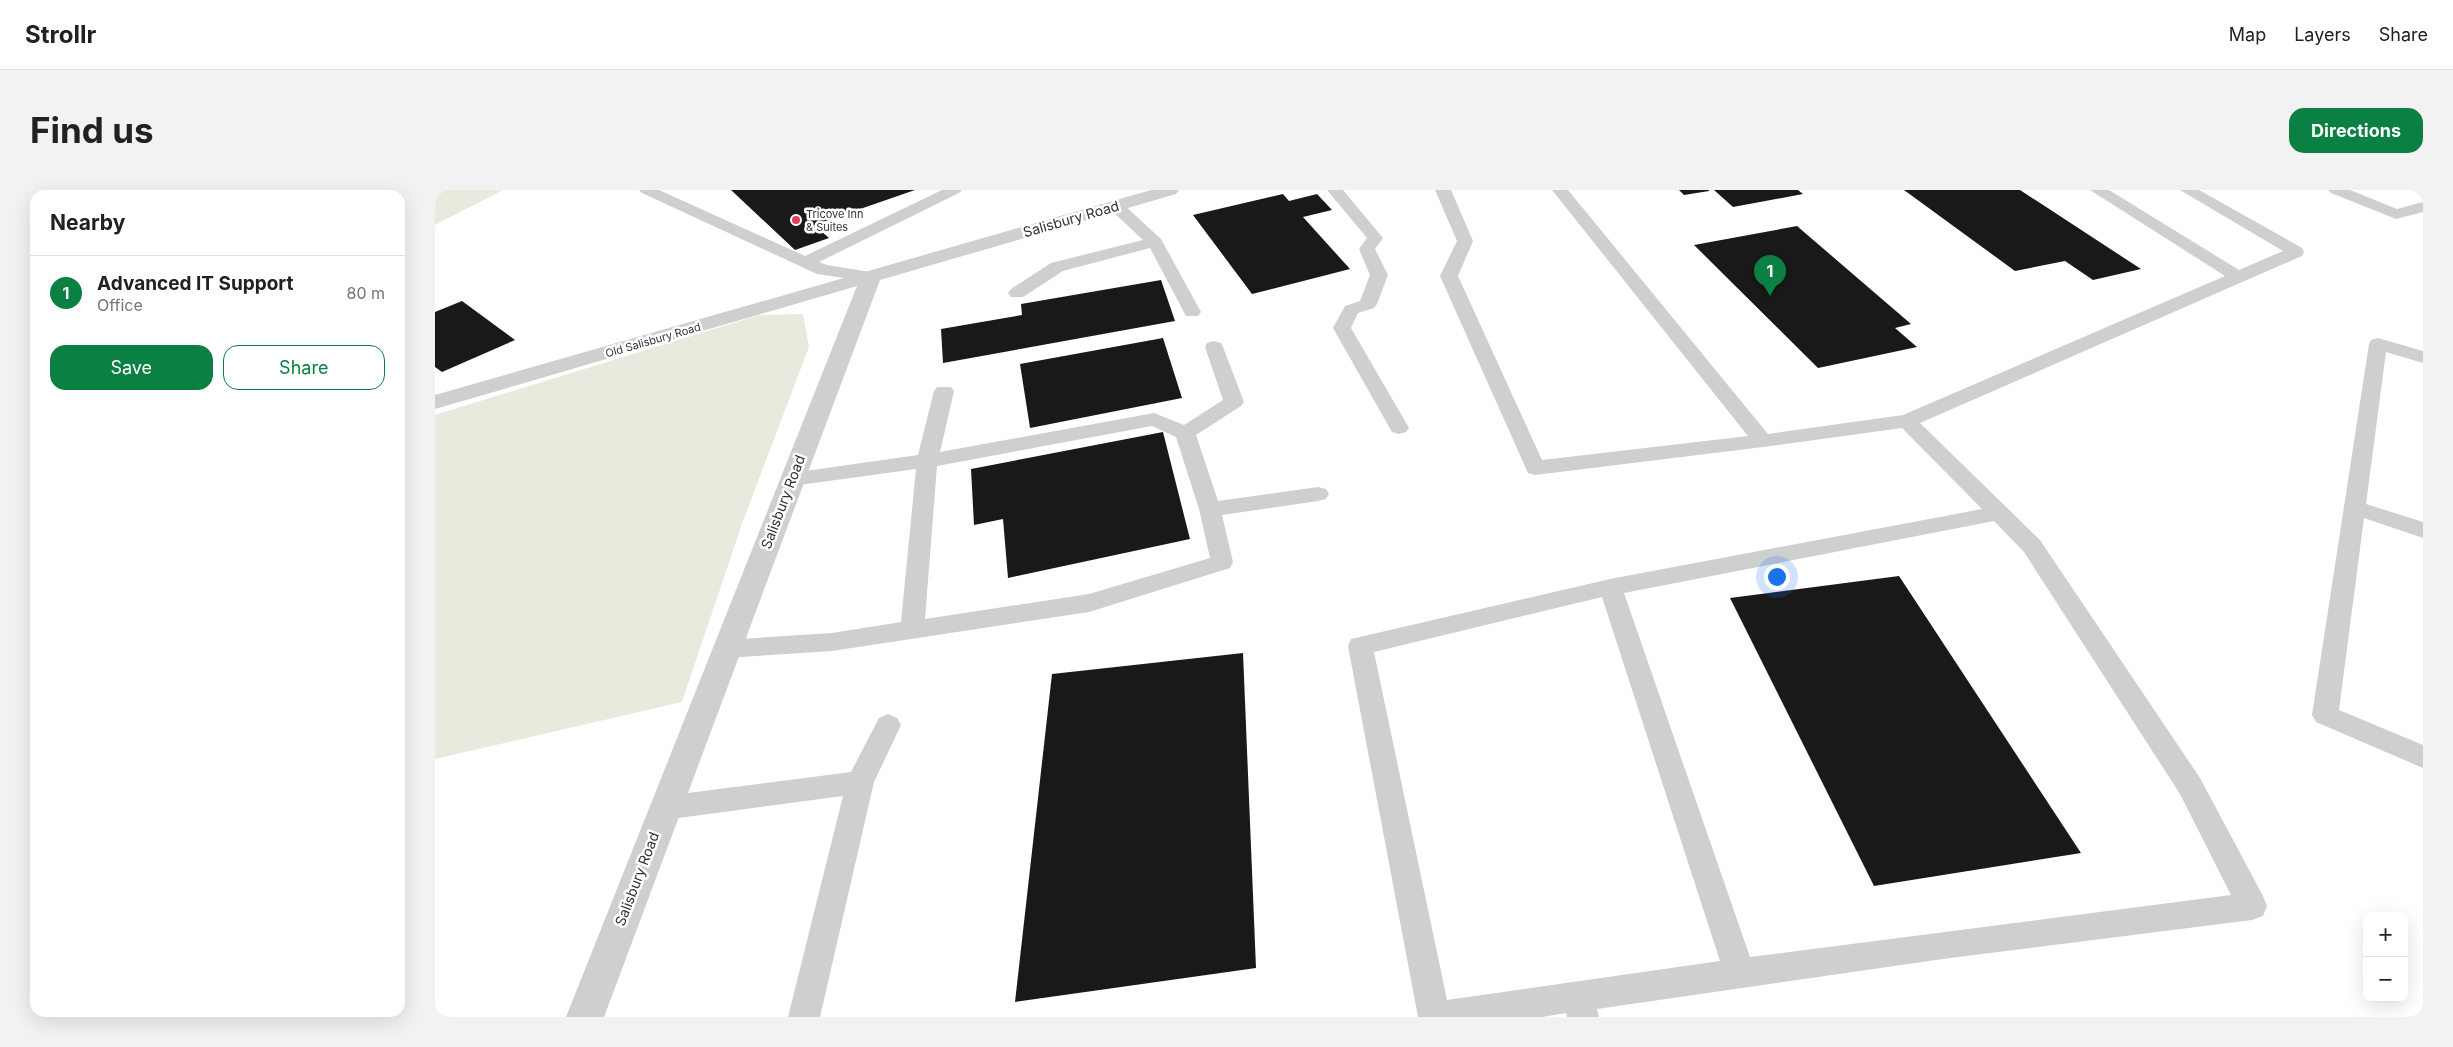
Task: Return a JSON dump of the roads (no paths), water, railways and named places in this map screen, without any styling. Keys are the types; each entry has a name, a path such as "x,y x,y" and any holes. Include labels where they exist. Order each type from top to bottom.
{"street":[{"name":"Salisbury Road","path":"585,1017 664,808 871,277 1170,190"},
{"name":"Old Salisbury Road","path":"435,402 871,277"}],"lane":[{"path":"647,190 695,214 823,270 871,277"},
{"path":"806,262 954,190"},
{"path":"1335,190 1375,238 1367,249 1379,275 1367,304 1351,310 1341,328 1399,428"},
{"path":"1443,190 1465,241 1449,276 1535,468 1763,441 1907,421 2296,252 2187,190"},
{"path":"1560,190 1763,441"},
{"path":"2098,190 2238,276"},
{"path":"2336,190 2396,214 2423,206"},
{"path":"1116,206 1155,242 1192,312"},
{"path":"1017,294 1057,267 1155,242"},
{"path":"2423,357 2378,344 2325,715 2423,757"},
{"path":"1185,433 1234,402 1214,347"},
{"path":"912,630 927,461 944,391"},
{"path":"726,649 832,642 1089,603 1222,562 1210,510 1185,433 1154,419 927,461 792,479"},
{"path":"1439,1017 1581,1006 1740,973 2252,906 2190,786 2032,546 1907,421"},
{"path":"1210,510 1318,494"},
{"path":"2356,508 2423,530"},
{"path":"1434,1017 1360,646 1610,587 1999,513"},
{"path":"1610,587 1740,973"},
{"path":"804,1017 860,782 888,725"},
{"path":"664,808 860,782"}],"place":[{"name":"Tricove Inn & Suites","path":"796,220"},
{"name":"Advanced IT Support","path":"1770,296"}]}
